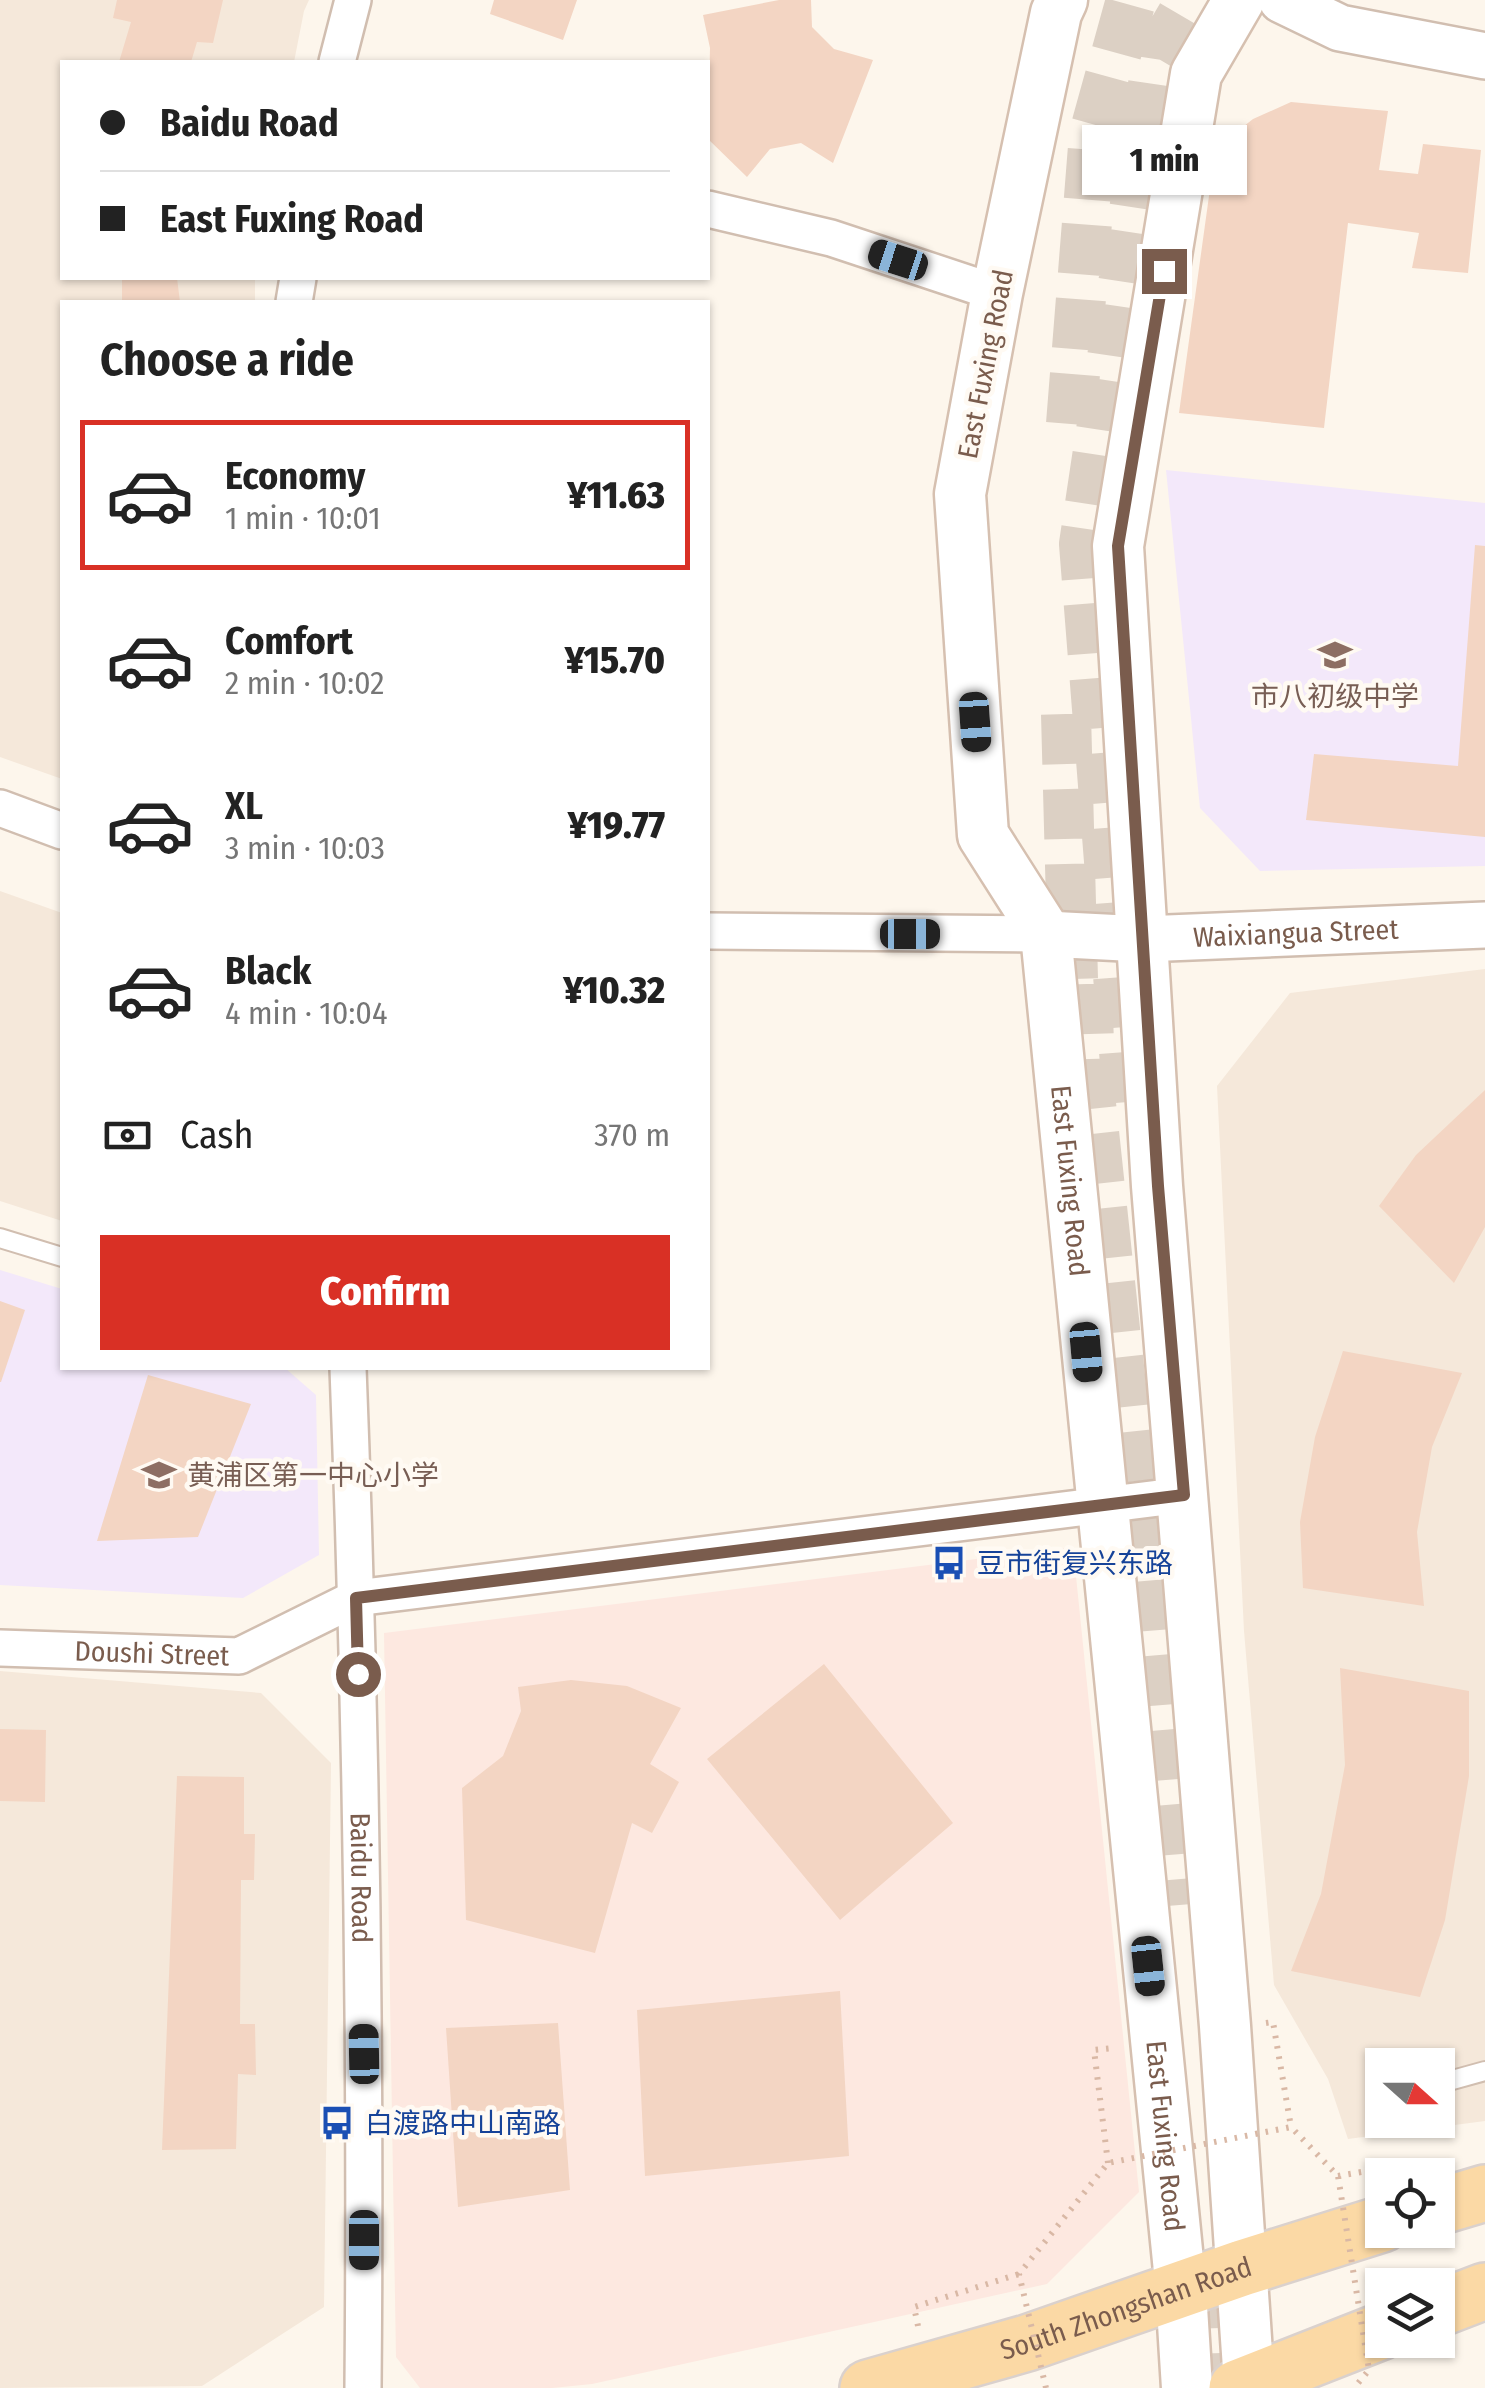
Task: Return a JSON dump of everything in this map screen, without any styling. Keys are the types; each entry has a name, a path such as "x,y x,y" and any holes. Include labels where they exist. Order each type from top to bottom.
{"main road":[{"name":"East Fuxing Road","path":"1062,0 1056,13 997,294 960,494 982,836 1046,934 1181,2290 1187,2388"},
{"path":"1240,0 1196,74 1118,546 1158,1186 1242,2268 1245,2386 1365,2338"},
{"path":"1455,2202 1485,2193"},
{"name":"South Zhongshan Road","path":"868,2388 1028,2343 1365,2229"},
{"path":"1455,2302 1485,2291"}],"street":[{"path":"338,60 353,0"},
{"path":"1282,0 1340,28 1485,56"},
{"path":"710,209 831,238 997,294"},
{"path":"0,808 60,830"},
{"name":"Waixiangua Street","path":"1046,934 1142,939 1485,924"},
{"path":"710,931 1046,934"},
{"name":"Baidu Road","path":"348,1370 365,2130 363,2388"},
{"name":"Doushi Street","path":"0,1648 239,1656 356,1598 1184,1495"}],"lane":[{"path":"0,1238 60,1256"},
{"path":"1455,2079 1485,2071"}],"path":[{"path":"1108,2164 1094,2050 1156,2043"},
{"path":"928,2371 914,2307 1019,2274 1108,2164 1291,2126 1338,2176 1370,2370 1354,2388"},
{"path":"1019,2274 1046,2388"}],"shaded area":[{"path":"0,0 309,0 294,60 60,60 60,280 255,280 255,300 60,300 60,778 0,757"},
{"name":"市八初级中学","path":"1166,470 1485,503 1485,866 1260,871 1200,808"},
{"path":"0,891 60,912 60,1220 0,1201"},
{"path":"1485,969 1485,2121 1455,2125 1455,2048 1365,2048 1365,2137 1348,2139 1328,2079 1274,1985 1244,1631 1217,1086 1290,993"},
{"name":"黄浦区第一中心小学","path":"0,1270 60,1288 60,1370 287,1370 316,1395 319,1555 243,1598 0,1585"},
{"path":"1073,1547 1139,2192 1047,2284 592,2384 552,2388 420,2388 396,2357 384,1633"},
{"path":"0,1671 261,1693 331,1763 324,2307 202,2386 0,2388"}],"building":[{"path":"117,0 223,0 213,43 197,42 192,60 120,60 131,22 113,18"},
{"path":"494,0 577,0 563,40 490,14"},
{"path":"779,0 811,0 812,27 834,49 873,60 833,163 801,143 770,149 747,177 710,141 710,48 703,15"},
{"path":"1291,102 1388,111 1379,170 1418,174 1423,144 1481,150 1468,273 1412,268 1419,233 1348,223 1324,428 1179,413 1213,167 1225,141 1253,119"},
{"path":"122,280 177,280 180,300 122,300"},
{"path":"1475,545 1485,546 1485,837 1306,820 1314,754 1458,766"},
{"path":"1485,1090 1485,1227 1454,1283 1379,1206 1416,1155"},
{"path":"0,1301 25,1310 1,1382 0,1382"},
{"path":"1343,1351 1462,1373 1432,1447 1417,1532 1424,1606 1303,1588 1300,1522 1315,1437"},
{"path":"148,1375 251,1404 198,1537 97,1541"},
{"path":"824,1664 953,1823 840,1920 707,1759"},
{"path":"1340,1668 1469,1691 1469,1776 1445,1920 1420,1997 1291,1971 1321,1894 1345,1765"},
{"path":"571,1680 627,1686 681,1708 650,1764 679,1782 652,1833 632,1823 595,1953 466,1920 462,1788 503,1756 521,1711 518,1687"},
{"path":"0,1729 46,1730 45,1802 0,1801"},
{"path":"177,1776 244,1777 244,1834 255,1834 254,1880 241,1880 240,2024 255,2024 256,2075 238,2074 236,2149 162,2150"},
{"path":"840,1991 849,2156 645,2176 637,2010"},
{"path":"558,2023 570,2190 458,2207 446,2028"}],"tunnel":[{"path":"1071,424 1094,134 1131,0"},
{"path":"1128,1102 1084,544 1157,58 1191,0"},
{"path":"1066,714 1073,979"},
{"path":"1087,984 1091,1104 1133,1498 1167,1906"},
{"path":"1220,2278 1223,2388"}],"place":[{"name":"市八初级中学","path":"1335,655"},
{"name":"黄浦区第一中心小学","path":"159,1475"},
{"name":"豆市街复兴东路","path":"949,1563"},
{"name":"白渡路中山南路","path":"337,2123"}],"route":[{"path":"358,1674 356,1598 1184,1495 1158,1186 1118,546 1164,271"}]}
